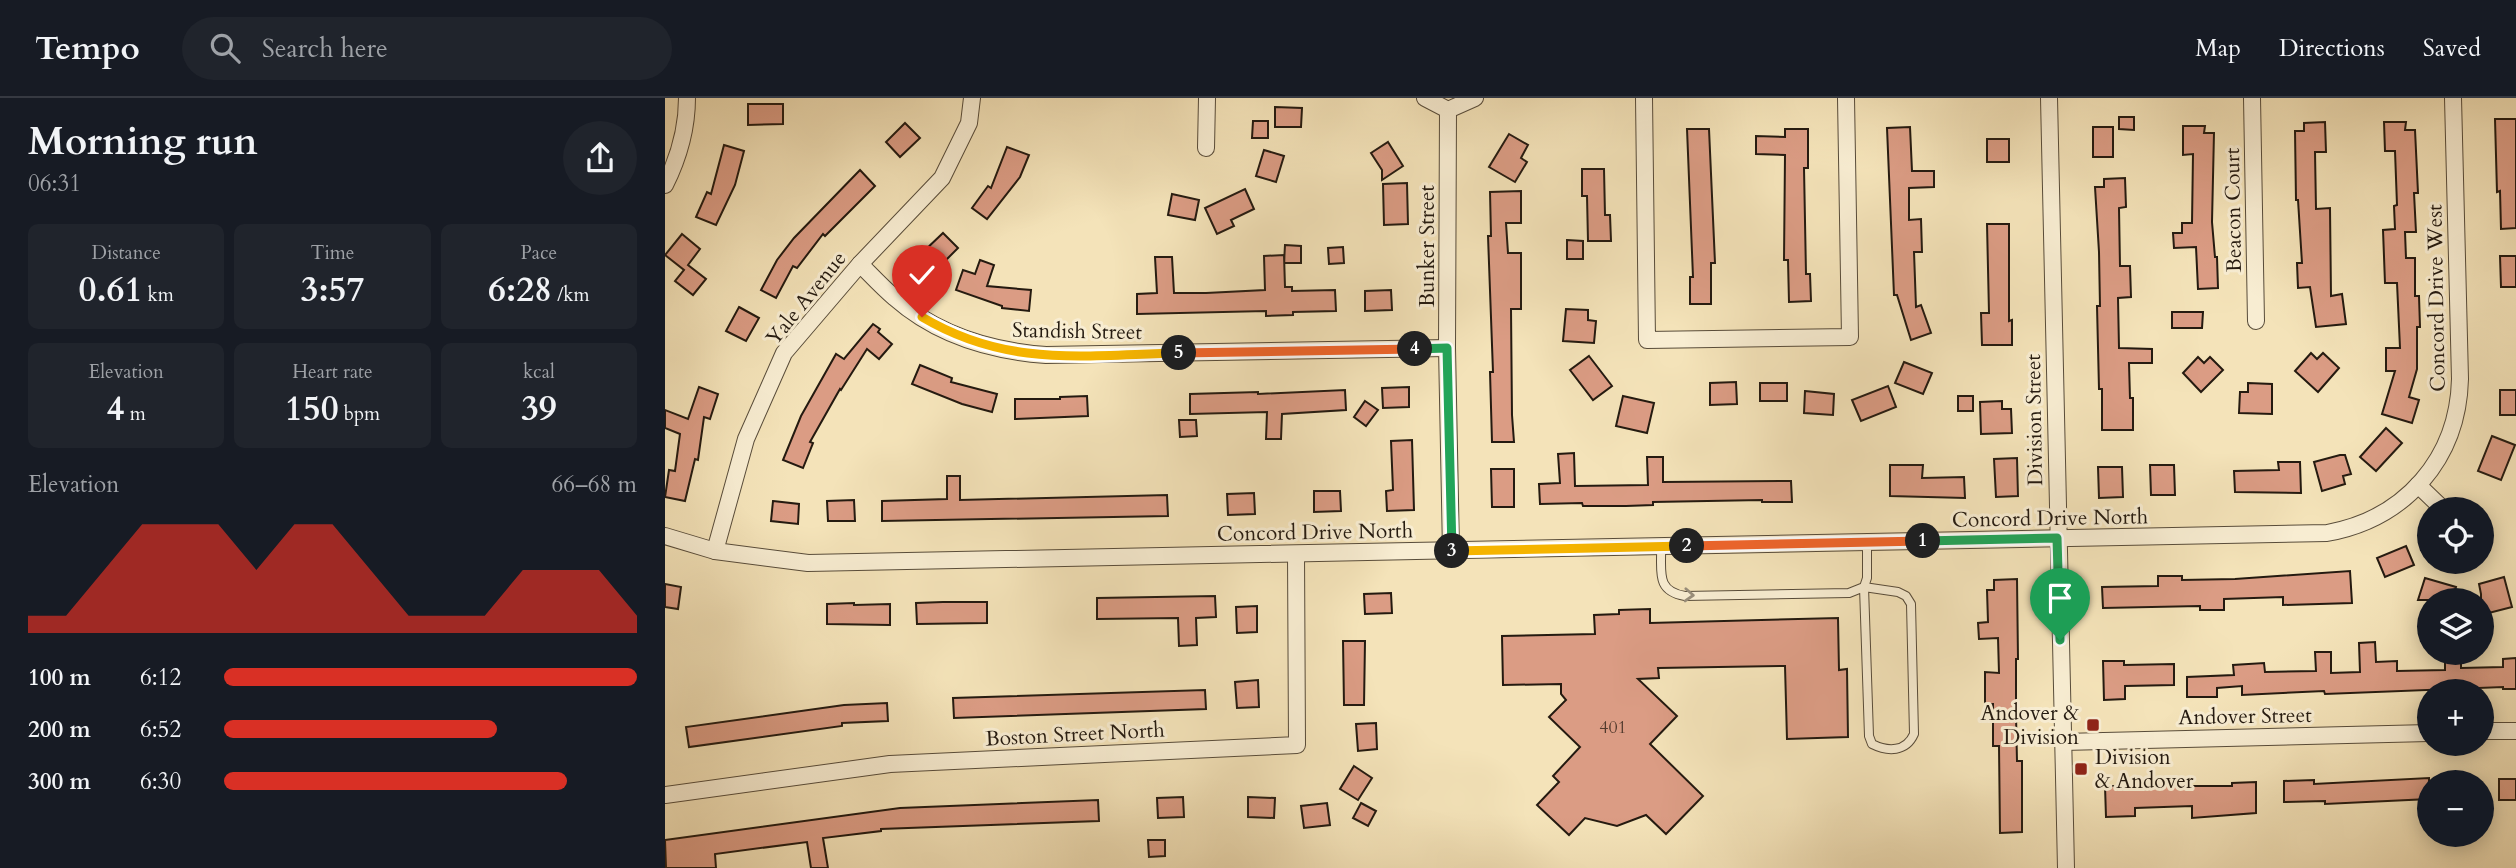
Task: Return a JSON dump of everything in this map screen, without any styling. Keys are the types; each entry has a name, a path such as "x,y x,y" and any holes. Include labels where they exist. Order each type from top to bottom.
{"street":[{"path":"665,185 680,144 687,98"},
{"name":"Yale Avenue","path":"715,551 746,439 784,353 860,264 942,178 969,123 971,98"},
{"path":"1206,148 1207,98"},
{"path":"1425,98 1448,110 1475,98"},
{"path":"1644,98 1647,340 1850,337 1846,98"},
{"name":"Division Street","path":"2049,98 2066,868"},
{"name":"Beacon Court","path":"2252,98 2256,321"},
{"name":"Concord Drive West","path":"2418,485 2448,444 2460,400 2453,98"},
{"name":"Bunker Street","path":"1448,110 1447,348 1451,551"},
{"name":"Standish Street","path":"860,264 897,300 945,331 995,348 1020,353 1046,355 1447,348"},
{"path":"2418,485 2430,497"},
{"name":"Concord Drive North","path":"665,536 715,551 808,563 2327,533 2346,529 2383,514 2418,485"},
{"name":"Boston Street North","path":"665,796 890,764 1297,745 1296,554"},
{"path":"2494,731 2516,731"},
{"name":"Andover Street","path":"2063,742 2417,733"}],"lane":[{"path":"1661,546 1662,579 1665,587 1671,593 1685,596 1849,593 1864,587 1898,592 1906,596 1911,604 1914,734 1910,743 1901,749 1882,749 1872,744 1869,736 1864,587 1867,578 1867,542"}],"building":[{"path":"748,104 783,104 783,124 748,125"},
{"path":"1275,107 1302,108 1301,127 1275,127"},
{"path":"2119,117 2134,117 2134,130 2119,129"},
{"path":"2495,119 2516,119 2516,228 2501,229"},
{"path":"1253,121 1268,121 1268,138 1252,138"},
{"path":"2325,122 2326,152 2315,152 2316,209 2330,208 2331,296 2342,294 2346,324 2316,327 2310,287 2298,288 2297,263 2302,263 2296,200 2295,131 2304,131 2304,123"},
{"path":"2384,122 2406,122 2405,130 2415,130 2418,193 2414,193 2416,232 2405,232 2406,258 2415,258 2415,296 2419,296 2417,369 2409,397 2419,400 2412,423 2382,414 2395,371 2386,371 2386,348 2400,348 2397,283 2385,283 2383,230 2395,229 2394,206 2397,205 2395,151 2385,151"},
{"path":"905,123 920,138 900,157 886,142"},
{"path":"2183,126 2205,126 2204,133 2214,133 2212,222 2218,288 2198,289 2196,247 2174,248 2173,233 2182,233 2182,223 2192,223 2193,154 2183,155"},
{"path":"1910,127 1912,171 1934,171 1934,187 1909,188 1909,220 1921,219 1922,252 1914,252 1916,307 1921,305 1931,333 1911,340 1897,295 1894,295 1887,128"},
{"path":"2093,127 2113,127 2113,157 2093,157"},
{"path":"1687,129 1709,129 1715,263 1711,263 1711,304 1690,304 1690,277 1693,277"},
{"path":"1785,129 1808,129 1808,168 1804,168 1806,274 1810,274 1811,301 1789,302 1788,260 1784,260 1785,155 1756,154 1756,136 1785,137"},
{"path":"1509,134 1528,145 1521,158 1527,162 1515,182 1489,167"},
{"path":"1987,139 2009,139 2009,162 1987,162"},
{"path":"1388,142 1403,166 1382,180 1382,170 1371,153"},
{"path":"724,145 744,151 735,185 716,225 696,217 707,192 711,194"},
{"path":"1007,147 1029,155 1020,177 987,219 972,208 988,186 991,188"},
{"path":"1264,150 1284,156 1276,182 1256,176"},
{"path":"1582,169 1604,169 1605,215 1610,215 1611,241 1588,241 1587,196 1582,196"},
{"path":"860,170 875,186 825,236 823,234 797,268 793,266 776,298 761,290 777,260 794,238"},
{"path":"2125,178 2126,207 2119,208 2120,266 2130,266 2131,297 2118,298 2119,348 2152,349 2152,363 2129,363 2133,430 2102,430 2097,306 2100,306 2099,252 2095,187 2104,187 2104,179"},
{"path":"1407,183 1408,224 1384,225 1383,184"},
{"path":"1245,189 1254,209 1231,220 1234,226 1217,234 1205,208"},
{"path":"1521,191 1521,223 1506,223 1508,253 1521,253 1521,309 1511,309 1514,442 1492,442 1490,372 1493,372 1488,236 1491,236 1490,192"},
{"path":"1172,194 1199,200 1195,220 1168,215"},
{"path":"1987,224 2009,224 2009,321 2012,320 2012,345 1982,345 1981,313 1989,313"},
{"path":"943,233 958,248 939,267 923,252"},
{"path":"682,234 700,249 688,265 706,279 693,295 675,281 684,270 665,255"},
{"path":"1567,240 1583,241 1583,259 1567,259"},
{"path":"1285,245 1301,246 1301,263 1284,263"},
{"path":"1343,247 1344,263 1329,264 1328,248"},
{"path":"1284,255 1285,287 1292,287 1292,291 1335,290 1336,311 1266,316 1266,311 1137,314 1137,294 1157,293 1155,257 1172,257 1174,293 1206,293 1265,290 1264,256"},
{"path":"2500,256 2516,256 2516,287 2501,287"},
{"path":"980,260 994,265 987,286 1031,290 1029,311 1002,308 956,290 963,270 975,274"},
{"path":"1391,290 1392,310 1365,311 1365,291"},
{"path":"739,307 759,318 746,341 726,331"},
{"path":"1566,309 1588,310 1588,320 1596,321 1594,343 1563,341"},
{"path":"2172,312 2203,312 2202,328 2172,328"},
{"path":"873,324 892,344 879,359 867,349 840,389 810,442 813,443 803,468 783,460 801,416 836,354 844,359"},
{"path":"2311,353 2317,359 2323,353 2339,368 2318,392 2295,371"},
{"path":"1589,356 1612,386 1593,400 1570,370"},
{"path":"2198,357 2204,363 2210,357 2223,370 2201,392 2183,373"},
{"path":"1904,362 1932,373 1923,394 1895,383"},
{"path":"920,365 952,378 951,382 997,394 992,412 962,404 912,384"},
{"path":"1736,382 1737,404 1710,405 1710,383"},
{"path":"1760,383 1787,383 1787,401 1760,401"},
{"path":"2248,383 2272,384 2272,414 2239,413 2240,392 2248,392"},
{"path":"1888,386 1896,407 1861,421 1852,400"},
{"path":"699,387 718,394 710,419 704,417 698,460 695,459 685,501 665,497 669,470 675,471 680,434 665,428 665,410 688,419"},
{"path":"1409,387 1409,407 1383,408 1382,388"},
{"path":"1345,390 1346,410 1282,414 1281,439 1266,439 1267,412 1190,414 1190,394"},
{"path":"2500,390 2516,390 2516,415 2500,415"},
{"path":"1805,391 1834,394 1833,415 1804,413"},
{"path":"1087,396 1088,416 1015,419 1015,399"},
{"path":"1623,396 1654,403 1647,433 1616,426"},
{"path":"1958,396 1973,396 1973,411 1958,411"},
{"path":"1365,401 1378,410 1366,426 1354,417"},
{"path":"2002,401 2002,409 2011,409 2012,433 1981,434 1980,402"},
{"path":"1179,420 1196,420 1197,436 1180,437"},
{"path":"2386,428 2402,443 2376,471 2360,457"},
{"path":"2492,436 2515,445 2501,480 2478,471"},
{"path":"1412,440 1414,510 1387,511 1386,491 1393,490 1391,441"},
{"path":"1574,453 1575,486 1648,485 1647,457 1663,457 1663,482 1791,481 1792,502 1653,502 1653,505 1626,506 1540,504 1539,484 1560,483 1558,454"},
{"path":"2345,455 2351,474 2343,476 2345,484 2322,491 2314,462"},
{"path":"2017,458 2018,496 1996,497 1994,459"},
{"path":"2278,462 2300,462 2301,493 2235,492 2234,471 2279,470"},
{"path":"1890,465 1923,465 1922,478 1964,477 1965,498 1890,496"},
{"path":"2150,465 2174,465 2175,495 2151,495"},
{"path":"2098,467 2122,467 2123,497 2099,498"},
{"path":"1491,469 1514,469 1514,507 1492,507"},
{"path":"947,476 960,476 960,500 1167,495 1168,516 882,521 882,501 947,499"},
{"path":"1314,491 1340,491 1341,511 1314,512"},
{"path":"1254,493 1255,514 1228,515 1227,494"},
{"path":"854,500 855,521 828,521 827,501"},
{"path":"773,501 799,504 798,524 771,521"},
{"path":"2406,546 2414,565 2385,577 2377,558"},
{"path":"2350,571 2352,603 2283,605 2283,597 2224,599 2224,610 2200,610 2200,606 2103,608 2102,587 2158,586 2158,576 2182,576 2182,580 2235,579"},
{"path":"2504,577 2512,607 2494,612 2494,588 2480,588 2479,584"},
{"path":"2425,578 2456,587 2456,588 2422,588"},
{"path":"2017,579 2016,715 2017,761 2022,761 2022,832 2000,833 1999,746 1993,746 1993,704 1985,704 1985,672 1999,673 1998,638 1979,639 1978,623 1988,622 1987,590 1994,590 1994,580"},
{"path":"665,584 681,587 678,609 665,607"},
{"path":"1391,593 1392,613 1365,614 1364,594"},
{"path":"1215,596 1216,617 1196,618 1197,645 1179,646 1178,618 1097,619 1097,598"},
{"path":"987,602 987,623 917,624 916,603"},
{"path":"827,604 890,604 890,625 827,624"},
{"path":"1257,606 1257,632 1237,633 1236,607"},
{"path":"1650,609 1650,623 1838,618 1839,670 1847,669 1848,737 1787,739 1785,666 1658,668 1659,678 1638,679 1677,716 1650,744 1703,796 1666,834 1646,815 1617,826 1585,818 1569,835 1537,805 1559,782 1553,776 1580,747 1549,717 1566,700 1561,694 1561,684 1503,685 1502,636 1595,634 1594,615 1619,614 1619,610"},
{"path":"1343,641 1365,641 1364,705 1344,705"},
{"path":"2375,642 2376,662 2397,661 2397,671 2445,670 2445,665 2461,665 2461,668 2503,667 2503,659 2516,658 2516,689 2494,687 2494,679 2417,679 2417,690 2242,695 2242,686 2217,688 2217,697 2187,697 2187,677 2234,675 2233,665 2264,663 2265,672 2316,671 2315,652 2331,652 2331,673 2360,672 2359,643"},
{"path":"2103,661 2124,661 2124,665 2174,664 2174,685 2125,686 2125,699 2104,700"},
{"path":"1258,680 1259,707 1237,708 1235,682"},
{"path":"1205,690 1206,709 954,718 953,698"},
{"path":"887,703 888,721 842,723 842,726 689,747 686,727 844,705"},
{"path":"1376,723 1377,749 1358,751 1356,724"},
{"path":"1354,766 1372,778 1358,800 1340,789"},
{"path":"2417,779 2417,800 2325,804 2325,801 2284,802 2284,781 2314,780 2314,784"},
{"path":"2499,779 2516,779 2516,800 2499,800"},
{"path":"2256,782 2256,813 2192,818 2192,806 2135,808 2135,816 2106,817 2105,786 2232,786 2232,783"},
{"path":"1183,797 1184,817 1158,818 1157,798"},
{"path":"1248,797 1275,798 1274,818 1248,817"},
{"path":"1098,800 1099,821 881,829 823,838 828,868 811,868 807,842 715,854 716,868 666,868 665,840 900,808"},
{"path":"1327,803 1330,825 1304,828 1301,806"},
{"path":"1361,803 1376,811 1368,826 1353,818"},
{"path":"1148,840 1165,840 1165,856 1149,857"}],"place":[{"name":"Andover & Division","path":"2093,725"},
{"name":"Division & Andover","path":"2081,769"}],"route":[{"path":"922,317 967,340 1020,353 1046,355 1447,348 1451,551 2057,538 2060,640"}]}
